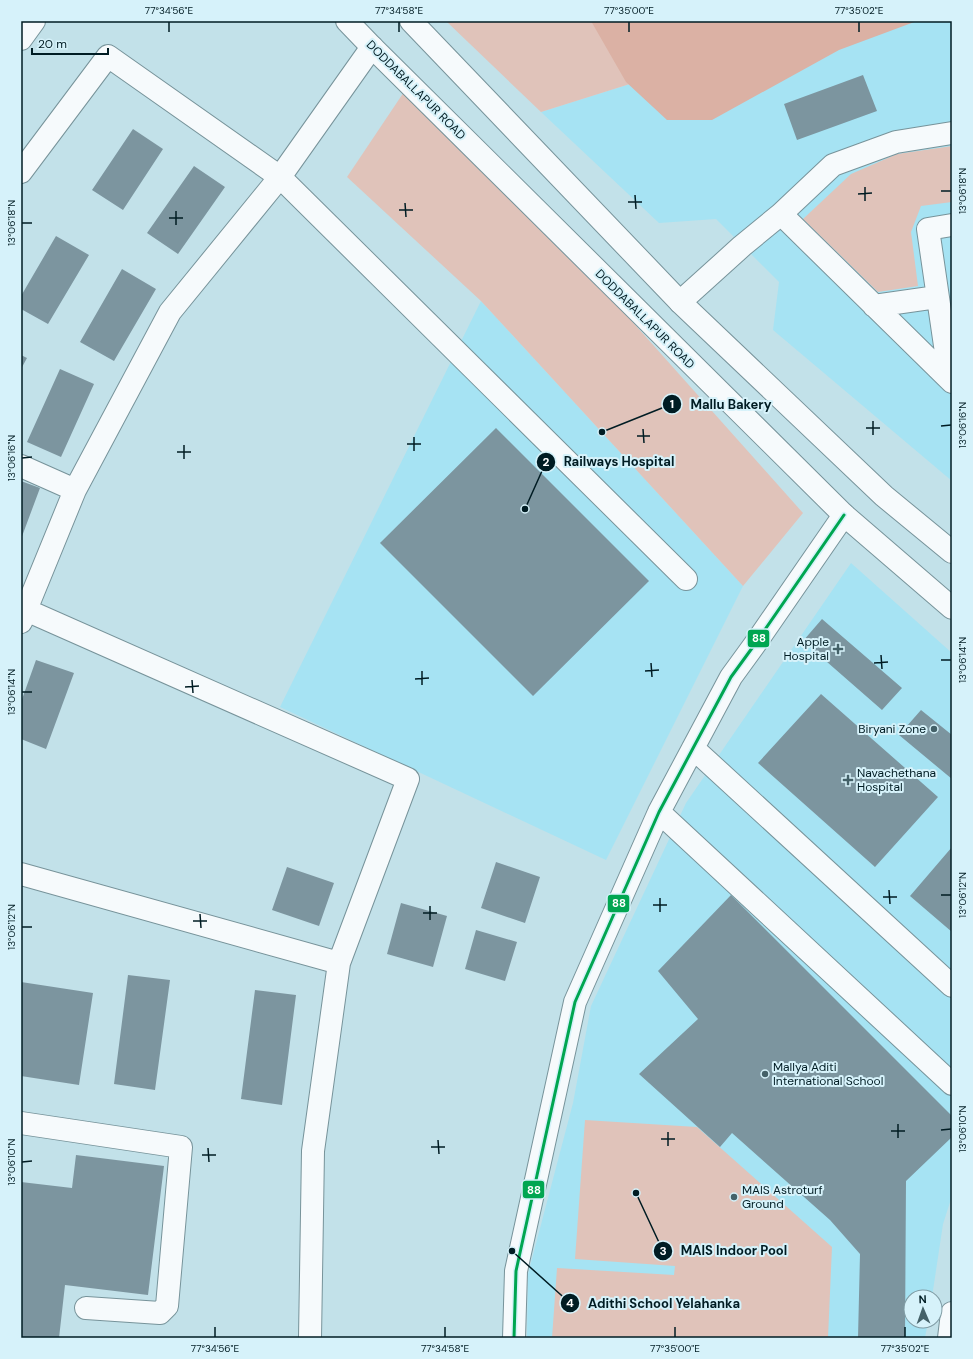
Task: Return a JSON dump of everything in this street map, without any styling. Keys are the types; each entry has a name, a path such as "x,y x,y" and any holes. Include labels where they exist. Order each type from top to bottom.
{"street":[{"path":"21,40 34,21"},
{"name":"DODDABALLAPUR ROAD","path":"347,21 372,48 844,515 952,608"},
{"path":"411,21 680,302 884,496 952,552"},
{"path":"310,1338 313,1151 339,963 408,779 24,616 75,490 170,312 280,177 372,48"},
{"path":"21,172 108,56 280,177 686,579"},
{"path":"680,302 742,246 781,214 833,165 896,142 952,133"},
{"path":"781,214 951,381"},
{"path":"951,381 937,297 928,229 952,225"},
{"path":"874,306 937,297"},
{"path":"21,466 75,490"},
{"path":"514,1338 516,1272 575,1002 659,812 731,677 844,515"},
{"path":"693,748 952,986"},
{"path":"659,812 952,1084"},
{"path":"21,874 339,963"},
{"path":"21,1123 181,1147 167,1306 160,1314 86,1308"},
{"path":"949,1338 952,1313"}],"shaded area":[{"path":"446,21 830,21 541,112"},
{"path":"591,21 917,21 839,50 712,120 667,120 626,82"},
{"path":"830,21 952,21 952,481 773,330 779,282 716,219 659,223 541,112"},
{"path":"414,77 803,513 743,586 481,301 347,177"},
{"path":"952,146 952,202 921,206 911,232 918,286 878,292 803,219 851,174 897,154"},
{"path":"481,301 743,586 606,860 280,707"},
{"name":"Mallya Aditi International School","path":"851,563 952,653 952,1196 943,1224 933,1289 903,1289 903,1329 927,1329 925,1338 527,1338 528,1274 573,1103 591,1006 686,803"},
{"path":"585,1120 697,1127 832,1247 828,1338 552,1338 557,1268 674,1275 675,1266 575,1259"}],"building":[{"path":"863,75 877,111 797,140 784,104"},
{"path":"133,129 163,149 123,210 92,190"},
{"path":"194,166 225,187 178,254 147,233"},
{"path":"56,236 89,255 48,324 21,309 21,296"},
{"path":"122,269 156,289 114,361 80,342"},
{"path":"21,355 27,358 21,369"},
{"path":"60,369 94,384 61,457 27,442"},
{"path":"496,428 649,581 533,696 380,543"},
{"path":"21,481 40,488 21,539"},
{"path":"822,619 902,688 882,710 803,641"},
{"path":"36,660 74,673 46,749 21,739 21,702"},
{"name":"Navachethana Hospital","path":"821,694 938,797 875,867 758,763"},
{"path":"921,710 952,735 952,779 899,735"},
{"path":"952,847 952,932 910,896"},
{"path":"496,862 540,877 525,923 481,908"},
{"path":"287,867 334,883 319,926 272,910"},
{"name":"Mallya Aditi International School","path":"731,895 952,1116 952,1137 906,1181 905,1289 903,1289 903,1329 905,1329 905,1338 858,1338 860,1254 830,1220 732,1133 720,1147 639,1074 698,1019 658,971"},
{"path":"401,903 447,916 433,967 387,954"},
{"path":"476,930 517,942 505,981 465,969"},
{"path":"128,975 170,980 155,1090 114,1084"},
{"path":"21,982 93,993 79,1085 21,1076"},
{"path":"255,990 296,995 282,1105 241,1099"},
{"path":"76,1155 164,1166 148,1295 65,1285 59,1338 21,1338 21,1182 72,1188"}],"transit line":[{"name":"88","path":"514,1338 516,1271 575,1002 659,812 731,677 844,515"}],"place":[{"name":"Mallu Bakery","path":"602,432"},
{"name":"Railways Hospital","path":"525,509"},
{"name":"Apple Hospital","path":"838,649"},
{"name":"Biryani Zone","path":"934,729"},
{"name":"Navachethana Hospital","path":"848,780"},
{"name":"Mallya Aditi International School","path":"765,1074"},
{"name":"MAIS Indoor Pool","path":"636,1193"},
{"name":"MAIS Astroturf Ground","path":"734,1197"},
{"name":"Adithi School Yelahanka","path":"512,1251"}]}
